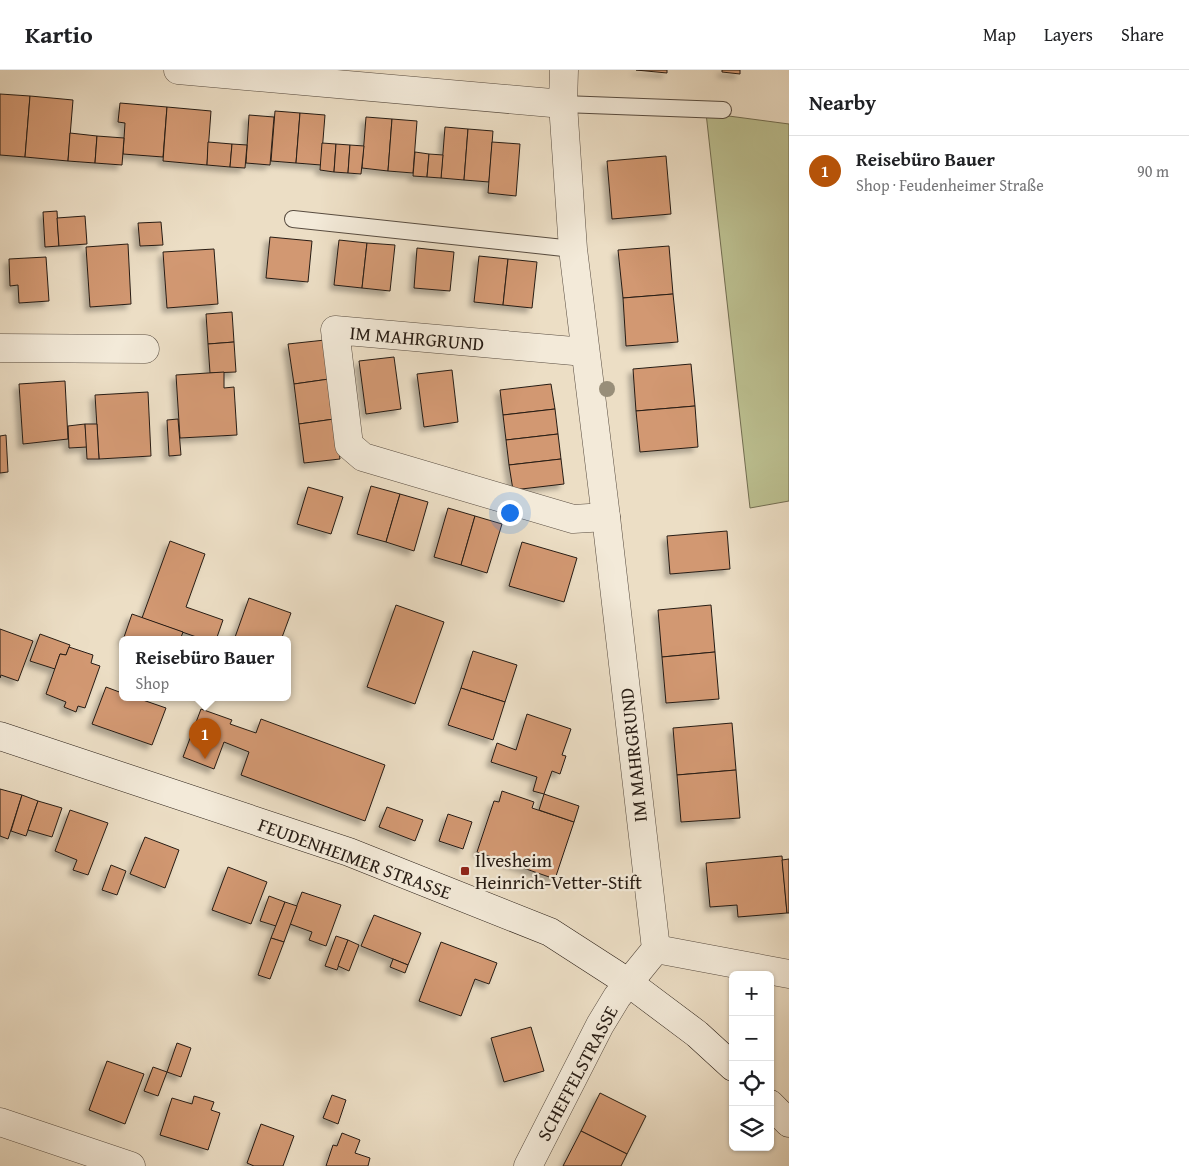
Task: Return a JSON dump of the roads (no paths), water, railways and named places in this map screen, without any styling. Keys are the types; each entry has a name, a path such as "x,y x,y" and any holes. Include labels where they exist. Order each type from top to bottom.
{"street":[{"path":"178,70 276,74 562,104"},
{"name":"IM MAHRGRUND","path":"564,70 562,104 573,249 656,950"},
{"name":"IM MAHRGRUND","path":"585,352 335,330 349,445 363,457 573,519 606,517"},
{"path":"0,348 145,349"},
{"name":"FEUDENHEIMER STRASSE","path":"0,736 349,852 550,932 629,983 697,1034 729,1063"},
{"path":"629,983 656,950 789,974"},
{"name":"SCHEFFELSTRASSE","path":"528,1166 600,1025 617,997 629,983"},
{"path":"772,1106 789,1123"},
{"path":"0,1122 82,1158 131,1166"}],"lane":[{"path":"562,104 723,110"},
{"path":"293,219 573,249"}],"place":[{"name":"Reisebüro Bauer","path":"205,759"},
{"name":"Ilvesheim Heinrich-Vetter-Stift","path":"465,871"}]}
